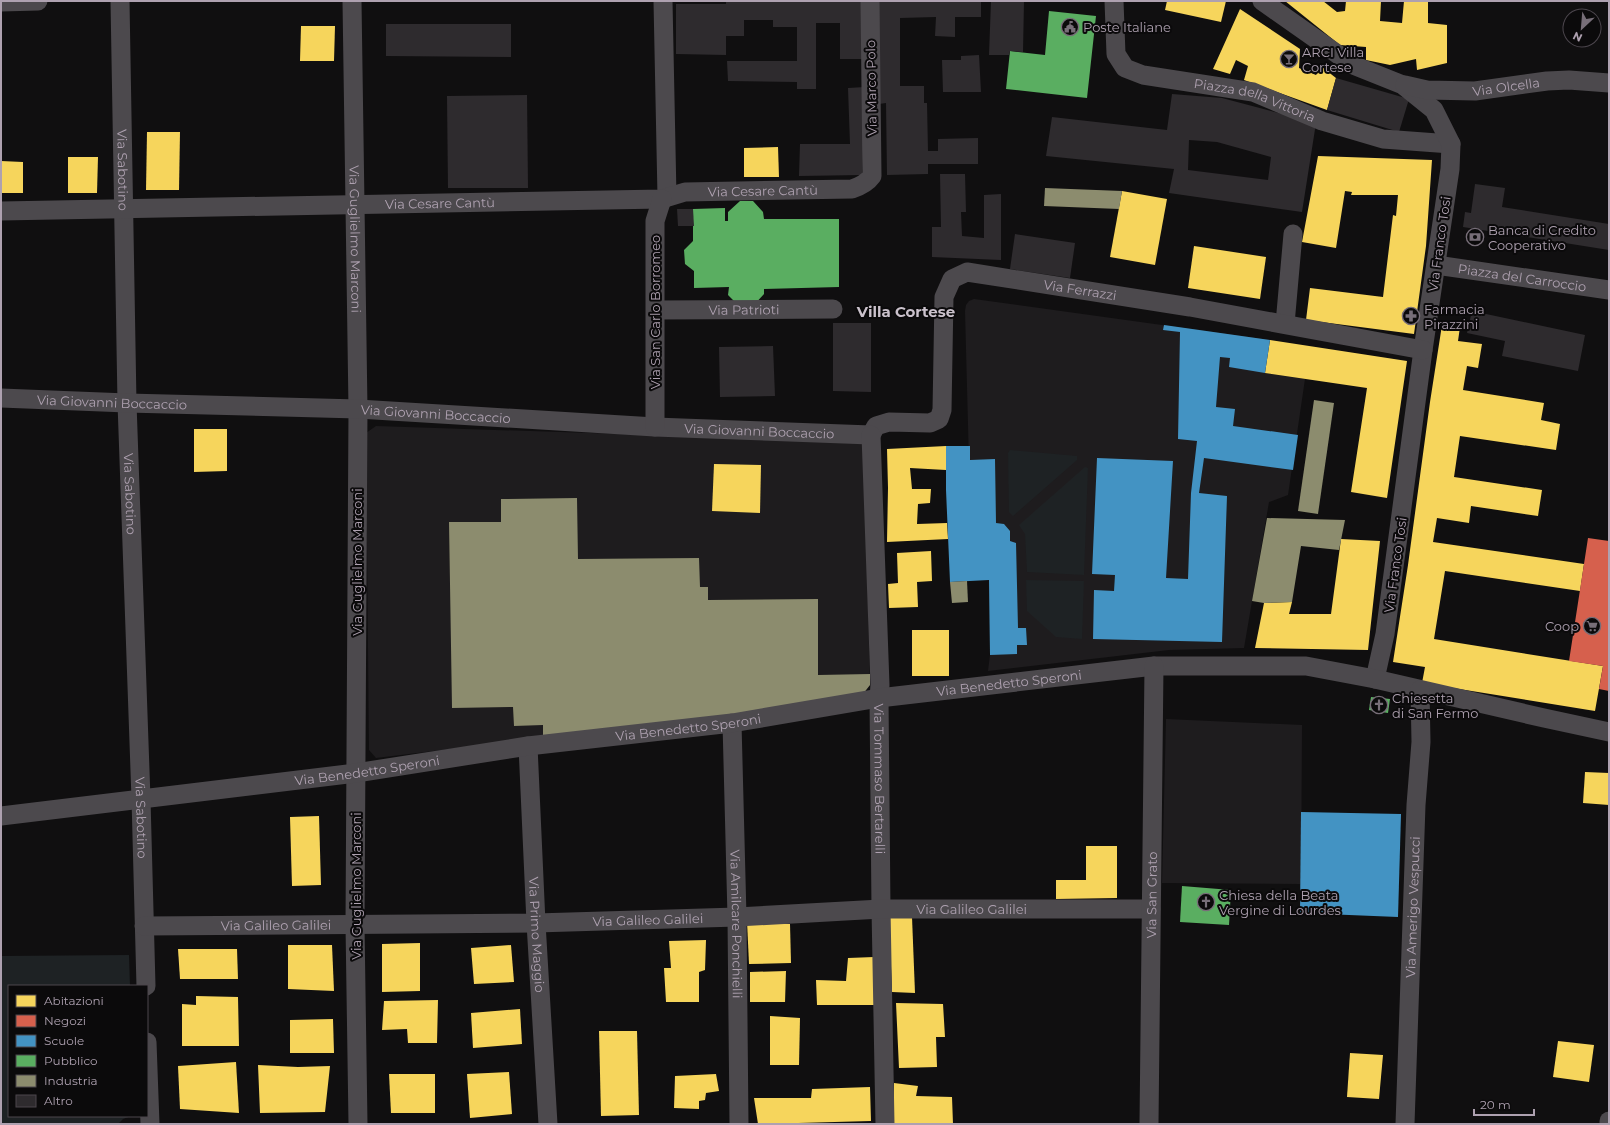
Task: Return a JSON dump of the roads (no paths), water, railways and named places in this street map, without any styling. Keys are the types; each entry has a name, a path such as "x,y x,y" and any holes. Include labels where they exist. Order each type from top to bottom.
{"street":[{"path":"1,2 38,1"},
{"name":"Via Sabotino","path":"120,1 125,208 127,403 146,985"},
{"name":"Via Guglielmo Marconi","path":"352,1 358,409 355,925 358,1124"},
{"name":"Via San Carlo Borromeo","path":"655,426 655,221 664,198 663,1"},
{"name":"Via Marco Polo","path":"870,1 872,176"},
{"name":"Piazza della Vittoria","path":"1114,1 1116,54 1126,68 1143,75 1253,92 1322,121 1383,139 1451,144"},
{"name":"Via Franco Tosi","path":"1262,1 1353,65 1403,85 1434,110 1451,144 1450,168 1423,350 1385,634 1375,679"},
{"name":"Via Olcella","path":"1403,85 1427,90 1475,91 1547,81 1569,80 1609,83"},
{"name":"Via Cesare Cantù","path":"1,211 664,198 685,192 852,189 862,186 869,181 872,176"},
{"path":"1286,324 1293,234"},
{"name":"Piazza del Carroccio","path":"1436,265 1609,290"},
{"name":"Via Ferrazzi","path":"871,435 876,426 889,422 930,423 939,419 942,410 944,297 952,279 967,272 1190,307 1423,350"},
{"name":"Via Patrioti","path":"656,310 833,309"},
{"name":"Via Giovanni Boccaccio","path":"1,398 358,409 655,426 871,435"},
{"name":"Via Tommaso Bertarelli","path":"871,435 880,685 881,909 885,1124"},
{"name":"Via Benedetto Speroni","path":"1,816 356,773 528,746 732,723 879,698 1154,666 1306,666 1375,679 1609,732"},
{"name":"Via San Grato","path":"1149,1124 1154,666"},
{"name":"Via Amerigo Vespucci","path":"1405,1124 1416,805 1421,742 1420,690"},
{"name":"Via Amilcare Ponchielli","path":"732,723 737,917 739,1124"},
{"name":"Via Primo Maggio","path":"528,746 536,923 548,1124"},
{"name":"Via Galileo Galilei","path":"144,926 536,923 737,917 881,909 1151,909"},
{"path":"148,1069 150,1124"}],"place":[{"name":"Poste Italiane","path":"1070,27"},
{"name":"ARCI Villa Cortese","path":"1289,59"},
{"name":"Banca di Credito Cooperativo","path":"1475,237"},
{"name":"Farmacia Pirazzini","path":"1411,316"},
{"name":"Coop","path":"1592,626"},
{"name":"Chiesetta di San Fermo","path":"1379,705"},
{"name":"Chiesa della Beata Vergine di Lourdes","path":"1206,902"}],"district":[{"name":"Villa Cortese","path":"906,312"}]}
